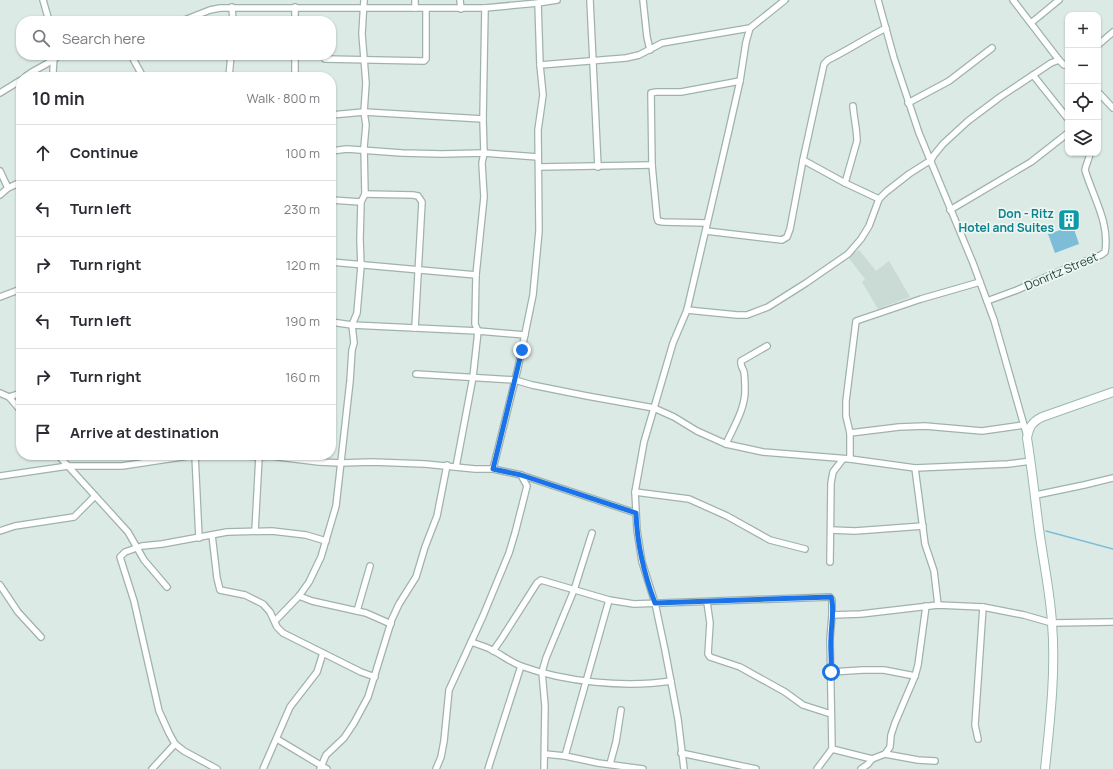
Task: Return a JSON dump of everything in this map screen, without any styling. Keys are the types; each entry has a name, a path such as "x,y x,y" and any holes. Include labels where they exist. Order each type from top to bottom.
{"street":[{"path":"43,0 48,16"},
{"path":"274,621 299,596 309,582 321,557 336,506 352,350 354,343 352,325 357,313 361,266 361,202 365,194 364,151 366,125 364,112 366,84 362,34 364,0"},
{"path":"415,0 415,8"},
{"path":"460,0 461,8"},
{"path":"195,16 210,10 232,7 426,9 485,8 538,4 557,0"},
{"path":"590,0 598,167"},
{"path":"643,0 650,50"},
{"path":"540,65 626,58 638,55 662,43 750,28 785,0"},
{"path":"878,0 908,103 919,134 931,160 987,300 1000,339 1024,423 1031,461 1039,528 1048,581 1052,623 1053,672 1045,769"},
{"path":"1013,0 1059,60 1065,65"},
{"path":"1031,23 1059,0"},
{"path":"493,469 526,335 534,289 538,232 538,130 543,95 540,65 538,4"},
{"path":"232,7 233,16"},
{"path":"295,7 295,16"},
{"path":"456,467 473,377 478,331 476,324 476,275 484,197 482,163 484,153 483,119 485,8"},
{"path":"336,59 424,61 426,59 426,9"},
{"path":"684,769 678,719 671,681 655,603 642,562 636,530 636,492 644,442 673,343 687,310 740,81 746,42 750,28"},
{"path":"706,230 782,240 786,236 790,229 824,64 828,60 857,45 872,34 886,28"},
{"path":"1101,42 1113,32"},
{"path":"908,103 949,81 992,48"},
{"path":"31,72 51,62 52,60"},
{"path":"53,72 54,60"},
{"path":"134,60 140,72"},
{"path":"229,72 231,60"},
{"path":"295,60 296,72"},
{"path":"687,310 747,315 768,308 806,283 848,254 861,239 869,226 879,199 909,174 931,160 943,144 968,121 1033,75 1051,63 1059,60"},
{"path":"1033,75 1065,115"},
{"path":"706,223 658,221 652,165 651,93 681,92 740,81"},
{"path":"0,93 16,83"},
{"path":"1101,95 1113,108"},
{"path":"844,183 857,142 853,106"},
{"path":"336,115 364,112 483,119"},
{"path":"950,210 1031,162 1065,135"},
{"path":"336,150 347,149 442,154 484,153 538,156"},
{"name":"Donritz Street","path":"987,300 1040,281 1052,274 1105,252 1106,230 1098,203 1085,170 1090,156"},
{"path":"803,160 844,183 879,199"},
{"path":"539,167 652,165"},
{"path":"0,171 8,188"},
{"path":"0,195 8,188 16,184"},
{"path":"365,194 413,195 418,196 421,199 419,270 415,328"},
{"path":"336,200 361,202"},
{"path":"336,263 476,275"},
{"path":"850,459 850,433 846,416 846,401 851,371 856,321 921,299 980,282"},
{"path":"0,296 16,291"},
{"path":"336,323 352,325 478,331 526,335"},
{"path":"726,444 744,399 744,372 741,361 767,346"},
{"path":"416,374 515,380 532,385 654,408 674,417 697,431 726,444 763,452 797,456 811,455 850,459 915,468 1008,464 1031,461"},
{"path":"850,433 899,427 925,426 982,431 1024,423 1113,392"},
{"path":"0,393 9,397 16,405"},
{"path":"9,397 16,395"},
{"path":"1027,438 1030,426 1042,417"},
{"path":"830,562 831,483 833,472 843,459"},
{"path":"63,460 128,532 144,560 167,587"},
{"path":"0,476 68,466 122,466 162,460"},
{"path":"195,460 199,538"},
{"path":"255,531 259,460"},
{"path":"303,460 341,463 372,462 447,465 456,467 493,469 521,475 636,513"},
{"path":"320,767 326,755 344,738 368,697 391,624 399,604 416,577 425,547 438,516 447,465"},
{"path":"915,468 926,544 936,585 938,605"},
{"path":"436,769 441,757 444,741 449,690 498,581 515,533 527,486 521,475"},
{"path":"1036,496 1113,478"},
{"path":"636,492 689,499 728,516 770,540 805,548"},
{"path":"0,531 15,526 74,517 95,496"},
{"path":"831,530 855,531 923,526"},
{"path":"217,769 184,751 175,744 168,733 159,711 134,601 120,557 125,552 150,544 162,544 227,532 272,531 306,535 326,541"},
{"path":"544,769 545,706 542,672 546,658 574,590 592,533"},
{"path":"212,535 217,578 220,590 245,595 256,600 270,612 277,628 283,633 361,672 375,677"},
{"path":"357,611 370,566"},
{"path":"493,650 539,581 543,580 609,600 634,604 831,597 830,692 832,714 832,749 817,769"},
{"path":"0,586 18,612 41,637"},
{"path":"299,596 312,601 366,613 391,624"},
{"path":"565,756 609,600"},
{"path":"707,602 710,623 708,654 710,657 740,668 785,692 803,705 832,714"},
{"path":"832,615 861,614 938,605 983,607 1024,615 1052,623 1113,622"},
{"path":"886,754 890,747 891,735 895,723 915,676 918,665 926,606"},
{"path":"978,738 975,725 983,607"},
{"path":"471,642 493,650 508,661 521,666 586,682 657,683 671,681"},
{"path":"263,769 290,706 317,672 323,653"},
{"path":"488,769 521,666"},
{"path":"831,672 884,670 915,676"},
{"path":"610,764 616,742 620,710"},
{"path":"277,739 320,767 327,769"},
{"path":"152,769 175,744"},
{"path":"832,749 872,758 886,754 918,760 935,761"},
{"path":"681,753 756,769"},
{"path":"545,754 642,769"},
{"path":"861,769 868,764 872,758"}],"shaded area":[{"path":"859,250 876,271 889,261 910,297 878,309 862,282 865,279 848,257"}],"water":[{"path":"1073,226 1079,244 1055,253 1048,234"}],"waterway":[{"path":"1046,531 1113,549"}],"place":[{"name":"Don - Ritz Hotel and Suites","path":"1069,220"}],"route":[{"path":"522,350 493,469 521,475 636,513 636,530 642,562 655,603 831,597 831,672"}]}
